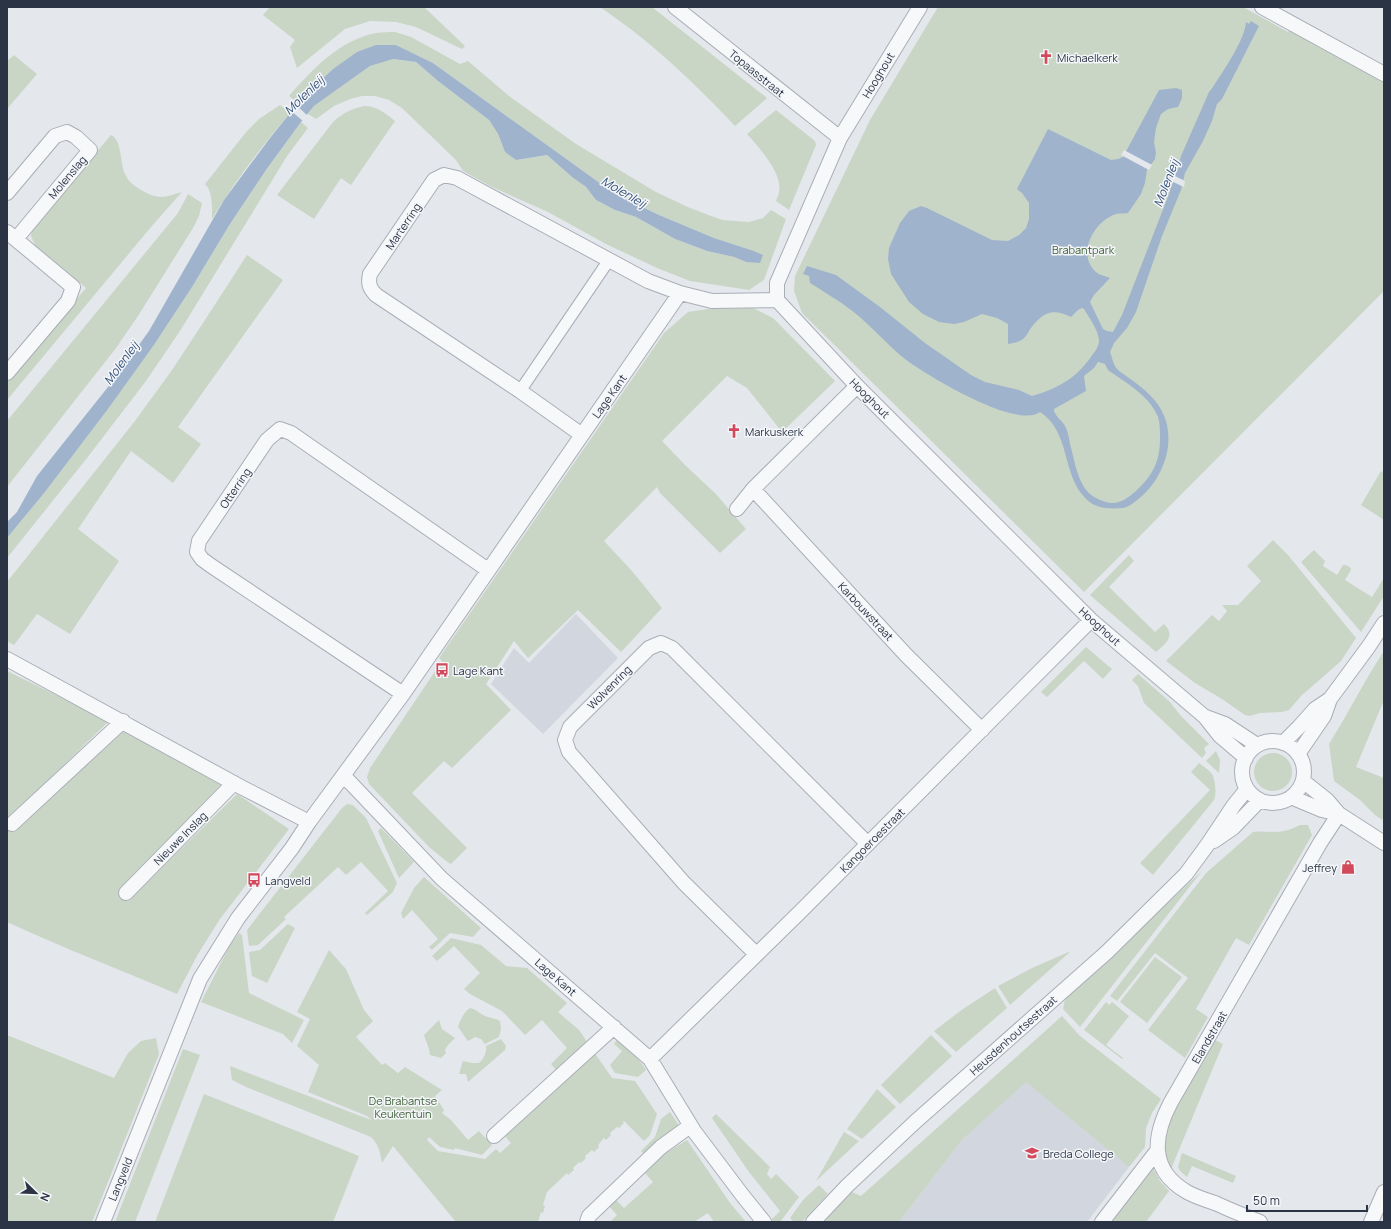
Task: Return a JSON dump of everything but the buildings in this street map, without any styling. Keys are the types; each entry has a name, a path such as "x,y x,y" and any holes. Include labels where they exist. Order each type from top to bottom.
{"street":[{"name":"Topaasstraat","path":"675,7 840,138"},
{"name":"Hooghout","path":"920,7 840,138 777,283 777,300 857,386 1091,620 1205,717 1220,736 1246,758"},
{"path":"1262,7 1384,74"},
{"name":"Molenslag","path":"7,193 55,136 68,132 90,150 12,235 73,287 68,301 7,373"},
{"name":"Marterring","path":"582,435 520,391 376,295 371,289 368,282 370,274 434,180 444,175 457,178 648,281 680,293"},
{"path":"520,391 609,260"},
{"path":"680,293 712,301 777,300"},
{"name":"Lage Kant","path":"310,822 403,694 680,293"},
{"path":"737,509 753,489 857,386"},
{"name":"Otterring","path":"403,694 210,565 202,559 197,552 199,542 267,440 280,429 291,433 488,570"},
{"name":"Karbouwstraat","path":"753,489 906,655 982,730"},
{"name":"Kangoeroestraat","path":"650,1059 868,844 1091,620"},
{"path":"1298,754 1324,716 1330,699 1384,623"},
{"name":"Wolvenring","path":"756,954 684,883 569,752 565,740 570,727 649,648 661,643 672,648 868,844"},
{"path":"7,659 234,783 310,822"},
{"path":"1283,742 1315,709 1330,699"},
{"name":"Hooghout","path":"1205,717 1225,724 1257,745"},
{"path":"12,824 123,721"},
{"path":"1273,741 1283,742 1294,749 1298,754 1304,770 1303,781 1299,790 1292,797 1282,802 1271,803 1260,800 1247,789 1242,774 1244,763 1250,751 1257,745 1273,741"},
{"name":"Lage Kant","path":"344,776 442,879 650,1059 690,1126 742,1196 764,1222"},
{"path":"1303,781 1327,800 1339,814 1384,842"},
{"name":"Nieuwe Inslag","path":"126,893 234,783"},
{"name":"Heusdenhoutsestraat","path":"814,1222 847,1186 915,1122 1112,947 1186,874 1234,805 1247,789"},
{"path":"1292,797 1322,810 1339,814"},
{"name":"Heusdenhoutsestraat","path":"1208,844 1233,828 1260,800"},
{"name":"Elandstraat","path":"1260,1222 1187,1192 1172,1180 1162,1167 1157,1151 1158,1133 1165,1113 1320,843 1339,814"},
{"name":"Langveld","path":"103,1222 200,979 238,918 310,822"},
{"path":"494,1136 614,1028"},
{"path":"587,1222 589,1216 661,1147 690,1126"},
{"path":"1102,1222 1157,1151"},
{"path":"1371,1222 1384,1192"}],"shaded area":[{"path":"576,614 618,658 543,734 491,684 514,648 529,663"},
{"name":"Breda College","path":"1026,1081 1129,1167 1087,1222 899,1222 962,1140"}],"green space":[{"path":"270,7 424,7 465,46 462,49 416,27 396,22 370,21 345,29 297,68 290,47 295,40 263,15"},
{"path":"600,7 652,7 767,98 735,126 702,92 666,59 632,30"},
{"name":"Brabantpark","path":"938,7 1243,7 1288,32 1289,30 1384,82 1384,291 1084,592 802,313 794,291 795,276 870,120"},
{"path":"395,32 411,37 460,64 468,61 509,96 576,144 656,192 690,208 722,220 749,222 763,218 771,210 786,219 764,280 749,290 690,281 657,268 606,244 548,212 492,187 463,171 456,160 402,108 389,100 375,96 362,96 350,99 334,106 316,119 308,114 314,106 370,66 392,59 416,62 489,120 498,134 505,152 516,160 547,155 586,187 596,200 615,210 636,217 675,239 707,251 734,257 746,262 751,250 714,238 659,215 615,194 433,63 396,45 333,69 298,103 289,96 317,66 338,49 363,37 378,33"},
{"path":"14,55 37,74 7,109 7,61"},
{"path":"280,105 290,113 249,164 212,219 211,195 205,184 247,131 259,119"},
{"path":"364,106 377,109 395,121 351,185 341,178 314,219 277,195 333,122 347,112"},
{"path":"776,110 815,141 816,145 789,210 776,201 779,192 779,185 774,169 758,146 747,134"},
{"path":"301,122 308,128 287,156 180,331 146,381 7,558 7,538 45,492 154,345 192,287 230,224 266,170"},
{"path":"111,135 115,137 117,141 123,170 126,177 132,184 153,196 158,197 182,192 7,400 7,382 86,288 35,245 31,236 33,227"},
{"path":"188,194 202,203 199,216 193,228 138,316 116,348 7,487 7,421 178,213"},
{"path":"247,255 283,280 178,427 201,444 173,483 131,451 78,529 119,561 70,634 37,614 14,645 7,641 7,582 135,421 172,370"},
{"path":"753,308 773,318 835,381 782,432 747,388 727,376 662,441 715,493 746,529 720,553 660,493 657,487 604,541 632,571 662,608 621,652 578,610 528,658 514,641 486,684 511,710 452,768 444,761 412,793 467,848 451,864 429,847 369,784 367,777 370,768 442,661 439,658 664,333 688,312 708,309"},
{"path":"1381,471 1384,473 1384,520 1361,505"},
{"path":"1273,540 1288,555 1356,638 1341,661 1301,696 1289,710 1282,712 1260,713 1250,716 1245,715 1195,683 1166,661 1212,615 1219,621 1227,611 1222,605 1238,605 1261,581 1247,566"},
{"path":"1314,550 1325,561 1323,566 1337,575 1343,565 1351,568 1345,580 1372,597 1384,578 1384,596 1361,632 1301,562"},
{"path":"1129,555 1134,561 1109,587 1155,632 1164,624 1168,628 1168,639 1156,652 1090,595"},
{"path":"1086,647 1112,669 1103,679 1084,661 1047,697 1041,692"},
{"path":"1384,651 1384,700 1356,767 1384,778 1384,816 1382,820 1360,800 1334,781 1329,744"},
{"path":"7,671 109,721 8,819 15,831 121,730 221,785 120,889 128,901 237,794 289,829 220,919 198,954 177,994 7,922"},
{"path":"1138,674 1170,702 1181,716 1209,744 1204,748 1206,753 1202,758 1144,703 1138,686 1132,680"},
{"path":"1216,751 1220,760 1219,773 1206,761"},
{"path":"1273,753 1283,756 1289,762 1292,772 1289,782 1283,788 1273,791 1263,788 1257,782 1254,772 1257,762 1263,756"},
{"path":"1199,763 1213,776 1215,783 1214,800 1153,875 1140,863 1210,790 1191,772"},
{"path":"347,804 353,805 366,818 397,883 393,892 367,915 365,913 388,891 361,862 346,875 338,867 284,917 286,919 258,945 249,946 247,930 342,808"},
{"path":"1300,825 1308,825 1312,835 1249,945 1236,938 1196,1009 1208,1017 1185,1058 1148,1030 1188,978 1155,953 1117,1001 1110,996 1206,873 1253,832 1282,831"},
{"path":"381,828 414,862 399,878 378,831"},
{"path":"1202,871 1080,1027 1063,1009 1065,999"},
{"path":"424,877 481,928 473,937 450,933 432,950 429,947 438,939 412,910 403,919 401,913 414,888"},
{"path":"288,924 295,928 267,983 252,976 249,952 260,950"},
{"path":"239,933 242,935 249,993 304,1020 292,1043 283,1034 201,1002 230,945"},
{"path":"451,938 481,945 506,966 527,968 567,1003 558,1012 579,1030 589,1045 557,1071 551,1064 567,1048 542,1020 525,1035 502,1011 470,994 464,989 480,973 454,946 437,961 432,956"},
{"name":"De Brabantse Keukentuin","path":"329,950 346,969 364,1010 373,1021 356,1037 382,1065 385,1063 398,1073 405,1067 442,1090 435,1096 444,1110 442,1113 451,1120 468,1140 479,1131 492,1145 482,1155 455,1148 454,1150 440,1147 429,1137 427,1140 438,1151 485,1159 496,1149 500,1153 511,1143 503,1134 594,1052 612,1078 635,1081 657,1114 650,1135 644,1141 624,1121 619,1128 617,1127 610,1133 611,1135 606,1140 604,1138 594,1152 592,1150 585,1156 586,1158 581,1163 579,1162 573,1168 574,1170 568,1175 567,1173 547,1192 543,1205 545,1206 543,1213 541,1212 538,1222 456,1222 393,1146 382,1163 380,1152 371,1137 232,1080 230,1066 371,1120 367,1116 308,1092 319,1065 297,1046 310,1019 297,1012"},
{"path":"1071,951 1010,1005 998,986 1032,968"},
{"path":"1155,957 1182,977 1147,1023 1120,1002"},
{"path":"995,988 1007,1008 956,1052 934,1031 963,1009"},
{"path":"1106,1002 1109,1005 1112,1002 1129,1016 1106,1045 1123,1058 1122,1059 1084,1030"},
{"path":"470,1008 485,1016 500,1021 501,1029 499,1037 485,1044 481,1039 475,1037 468,1041 467,1040 458,1027 462,1016"},
{"path":"1062,1016 1080,1036 1161,1099 1152,1113 1146,1128 1145,1147 1129,1167 1026,1082 962,1140 899,1222 823,1222 852,1192 861,1196"},
{"path":"439,1020 442,1029 455,1038 448,1045 445,1050 446,1053 441,1058 430,1055 424,1035"},
{"path":"7,1035 114,1078 128,1053 141,1041 156,1038 159,1054 92,1222 7,1222"},
{"path":"931,1035 952,1056 900,1104 881,1085"},
{"path":"501,1039 506,1046 505,1050 468,1082 466,1074 459,1074 463,1061 479,1063 485,1055 486,1046"},
{"path":"617,1040 639,1060 646,1070 638,1077 615,1073 610,1065 622,1051 614,1044"},
{"path":"1215,1040 1223,1044 1171,1169 1165,1155 1164,1141 1169,1119"},
{"path":"183,1049 200,1055 135,1222 115,1222"},
{"path":"877,1089 896,1107 862,1139 847,1129"},
{"path":"204,1094 359,1156 333,1222 155,1222"},
{"path":"670,1112 680,1127 657,1142 644,1154 641,1151 655,1137 661,1119"},
{"path":"716,1114 770,1167 767,1174 771,1179 776,1174 799,1197 780,1222 772,1222 771,1220 780,1211 749,1172 712,1118"},
{"path":"844,1132 859,1141 816,1181"},
{"path":"687,1140 730,1203 746,1222 714,1222 708,1213 694,1222 610,1222 617,1215 609,1206 616,1200 624,1208 653,1182 645,1173 666,1153"},
{"path":"1182,1153 1236,1176 1233,1183 1192,1166 1187,1177 1178,1167"},
{"path":"1152,1166 1160,1181 1169,1191 1146,1222 1109,1222"},
{"path":"819,1185 828,1194 802,1222 794,1222 790,1218 803,1200"}],"water":[{"path":"1251,21 1259,26 1222,99 1217,104 1212,121 1203,141 1185,173 1181,190 1162,236 1136,312 1127,328 1114,343 1110,352 1117,369 1140,386 1159,405 1168,429 1165,461 1155,481 1141,497 1130,505 1123,508 1103,508 1094,505 1086,499 1078,489 1073,478 1057,431 1050,420 1040,412 1028,416 1012,414 972,398 932,377 905,359 858,316 810,283 809,276 803,274 807,266 836,275 880,307 925,343 971,375 985,382 1019,390 1032,396 1059,386 1081,370 1098,346 1099,340 1097,332 1084,309 1082,308 1078,310 1071,317 1054,312 1044,315 1035,323 1026,337 1020,341 1008,344 1008,324 997,318 982,314 964,322 954,324 939,322 923,314 909,302 891,274 888,259 889,248 900,223 909,211 921,206 992,240 1008,241 1019,235 1026,228 1029,219 1029,203 1017,189 1048,129 1111,160 1118,159 1123,157 1159,90 1176,88 1182,90 1182,98 1178,107 1168,109 1161,114 1156,128 1154,142 1156,153 1155,159 1147,170 1145,183 1141,194 1128,213 1116,214 1108,218 1101,223 1090,239 1088,256 1090,265 1097,273 1110,278 1094,295 1090,302 1103,329 1113,332 1122,315 1169,194 1181,156 1209,92 1238,46 1245,29 1246,22 1249,24","holes":["1098,362 1105,364 1108,370 1136,390 1149,402 1158,417 1160,427 1159,454 1151,474 1131,495 1114,503 1109,503 1096,498 1084,487 1077,471 1067,430 1054,411 1054,409 1086,391 1084,376 1094,368"]},
{"path":"376,45 396,45 433,63 615,194 659,215 714,238 763,255 760,263 746,262 734,257 707,251 675,239 636,217 615,210 596,200 586,187 547,155 516,160 505,152 498,134 489,120 416,62 393,59 370,66 314,106 301,122 266,170 230,224 192,287 154,345 45,492 7,538 7,522 17,512 37,476 112,382 149,331 224,200 270,138 303,97 333,69 357,52"}],"pier":[{"path":"295,104 308,116 303,121 290,110"},
{"path":"1124,150 1152,165 1149,170 1121,155"},
{"path":"1173,175 1185,181 1184,187 1171,181"}],"place":[{"name":"Michaelkerk","path":"1046,57"},
{"name":"Markuskerk","path":"734,431"},
{"name":"Lage Kant","path":"442,670"},
{"name":"Jeffrey","path":"1348,867"},
{"name":"Langveld","path":"254,880"},
{"name":"Breda College","path":"1032,1153"}],"water label":[{"name":"Molenleij","path":"304,95"},
{"name":"Molenleij","path":"1166,183"},
{"name":"Molenleij","path":"624,192"},
{"name":"Molenleij","path":"121,363"}]}
